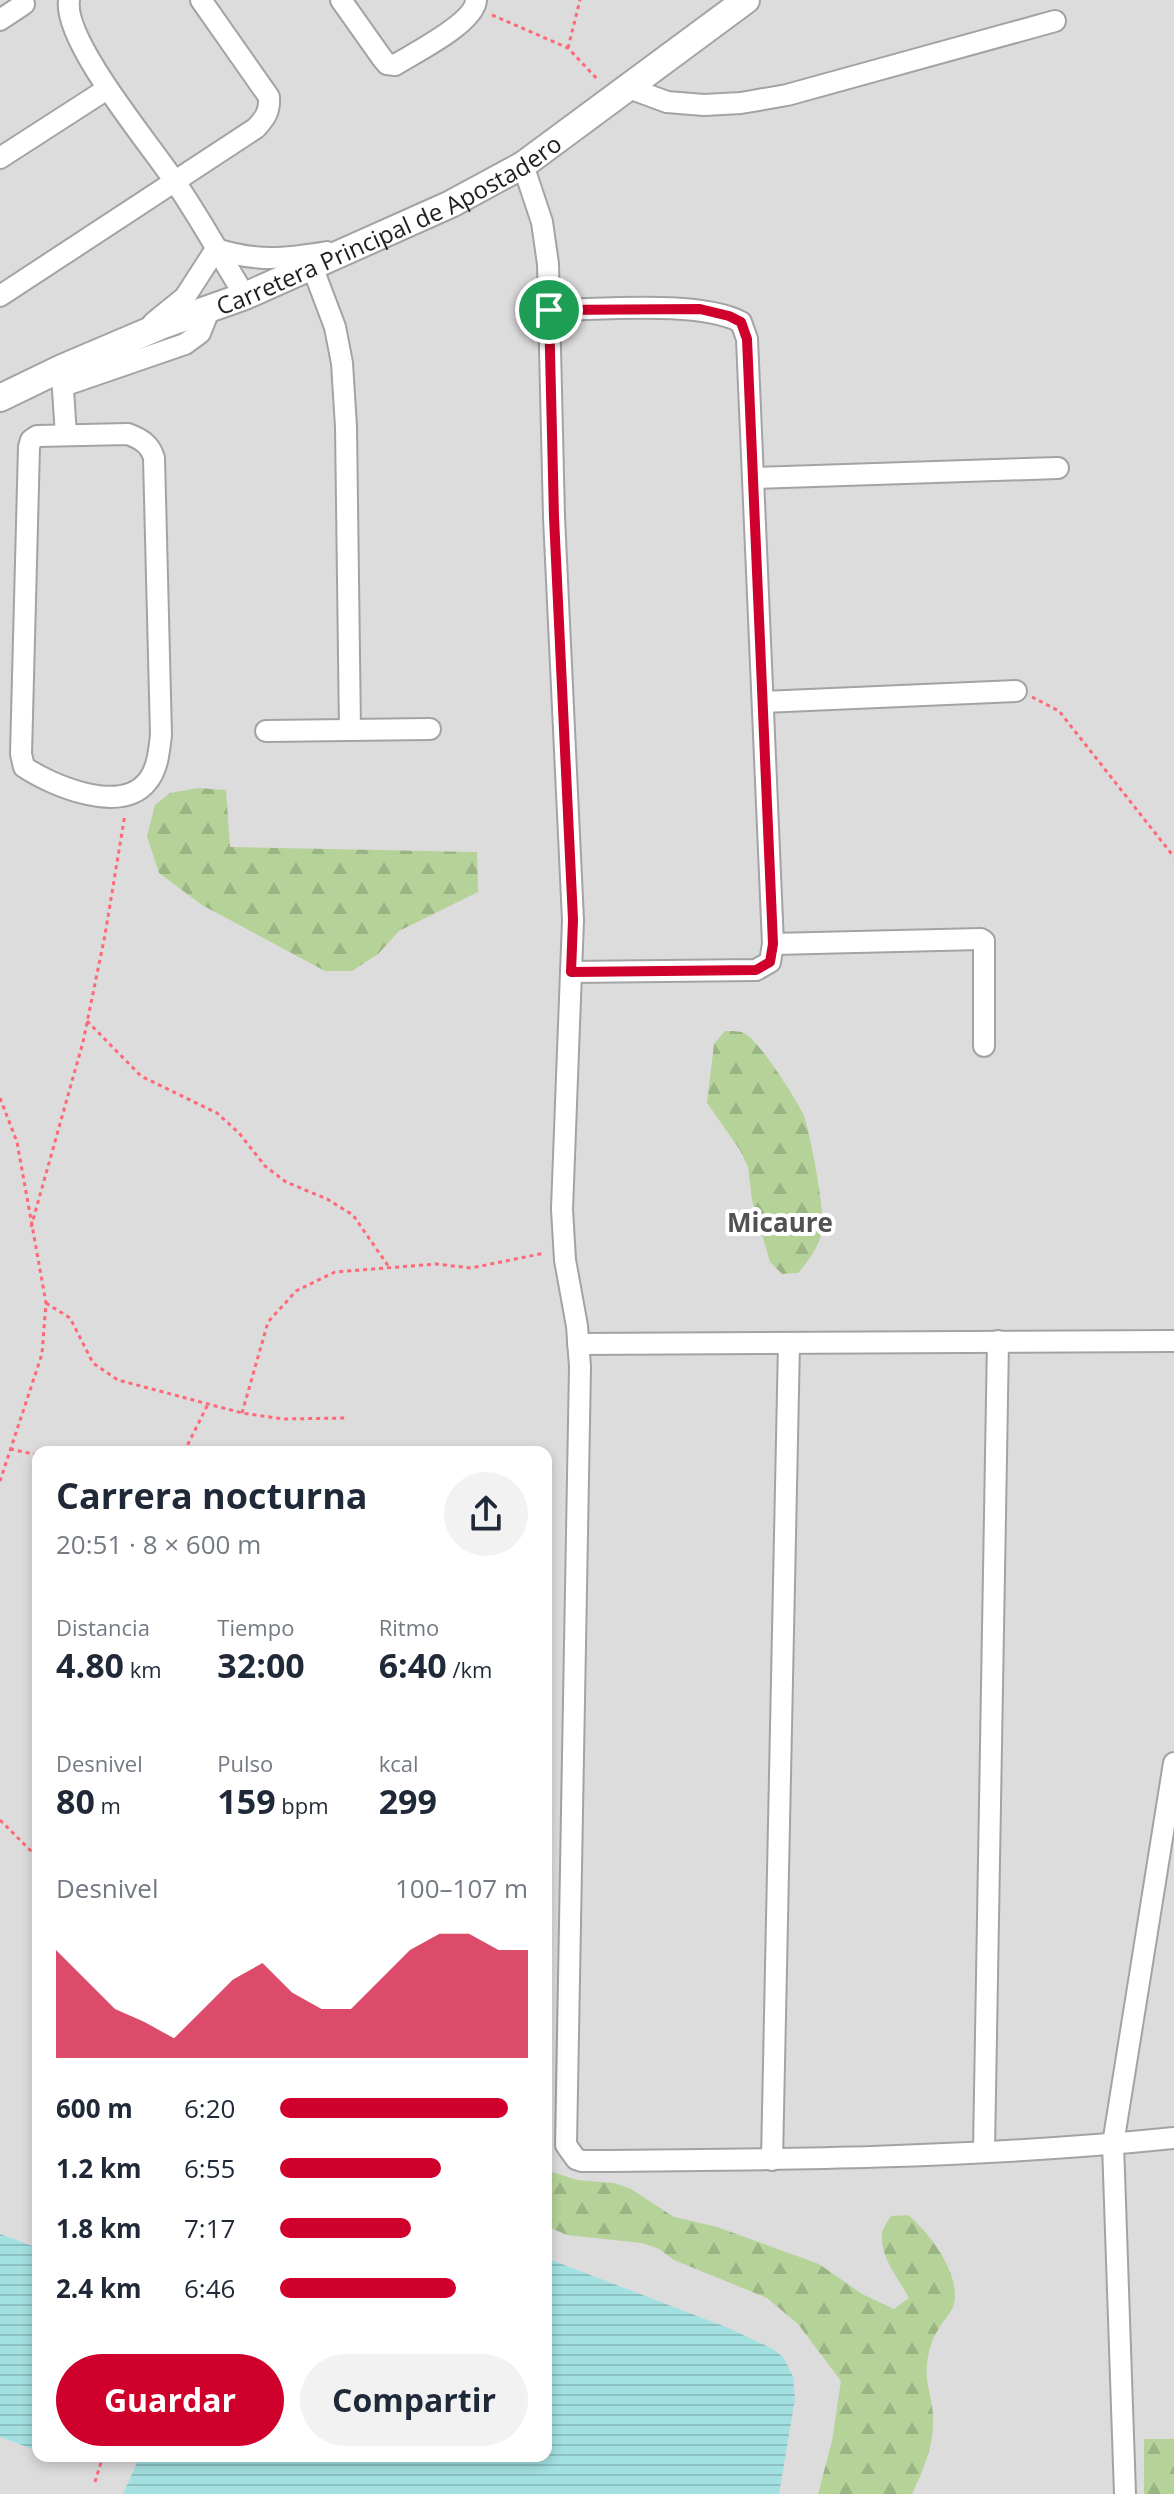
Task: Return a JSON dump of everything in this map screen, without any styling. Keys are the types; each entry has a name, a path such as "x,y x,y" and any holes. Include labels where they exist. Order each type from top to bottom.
{"street":[{"path":"69,0 71,23 107,89 175,181 245,296"},
{"path":"0,296 256,128 266,118 270,107 269,97 201,0"},
{"path":"341,0 382,58 387,64 395,65 465,21 476,4"},
{"path":"704,32 729,0"},
{"name":"Carretera Principal de Apostadero","path":"0,398 62,377 130,339 245,296 451,204 523,165 746,0"},
{"path":"0,20 24,4"},
{"path":"622,93 667,102 704,105 741,103 787,95 1055,21"},
{"path":"0,158 107,89"},
{"path":"523,165 542,222 548,264 555,533 573,920 562,1209 564,1249 578,1344 566,2145 576,2159 582,2161 772,2160 1113,2144 1174,2138"},
{"path":"216,249 237,256 284,260 355,247"},
{"path":"130,339 185,297 216,249"},
{"path":"312,266 335,327 342,363 346,427 350,730"},
{"path":"66,435 62,377 185,344 200,333 210,308"},
{"path":"549,310 700,309 741,322 747,339 773,944 770,962 756,970 571,972"},
{"path":"128,434 141,439 152,450 161,735 159,755 152,774 145,785 129,793 102,797 69,790 24,767 21,754 29,447 31,440 37,436 128,434"},
{"path":"753,478 1058,468"},
{"path":"763,702 1016,691"},
{"path":"266,731 430,729"},
{"path":"773,944 981,939 984,941 984,1046"},
{"path":"984,2150 998,1341"},
{"path":"578,1344 1174,1341"},
{"path":"772,2160 789,1343"},
{"path":"1125,2494 1113,2144 1174,1763"}],"path":[{"path":"568,48 580,0"},
{"path":"476,4 568,48 622,93"},
{"path":"1016,691 1039,699 1059,711 1174,857"},
{"path":"31,1227 87,1021 129,793"},
{"path":"87,1021 141,1076 217,1113 239,1133 265,1166 286,1182 327,1199 353,1215 389,1267"},
{"path":"0,1098 17,1142 46,1303 42,1354 0,1481"},
{"path":"242,1413 268,1322 296,1291 335,1272 436,1264 471,1268 564,1249"},
{"path":"46,1303 70,1318 93,1363 118,1380 242,1413 283,1419 346,1418"},
{"path":"187,1446 208,1404"},
{"path":"10,1449 32,1454"},
{"path":"0,1820 32,1852"},
{"path":"95,2482 101,2462"}],"shaded area":[{"path":"0,0 1174,0 1174,2494 0,2494"}],"green space":[{"path":"198,788 226,790 230,847 477,852 478,892 399,931 378,954 352,971 325,971 202,905 159,873 147,836 155,805 170,793"},
{"path":"725,1031 742,1032 758,1046 804,1116 817,1174 823,1222 816,1248 798,1273 782,1274 770,1262 752,1200 748,1167 740,1150 707,1103 714,1044"},
{"path":"552,2172 577,2180 614,2183 631,2189 674,2217 717,2227 819,2264 862,2294 894,2309 909,2298 887,2259 882,2233 891,2216 908,2215 942,2255 955,2292 953,2307 936,2334 928,2355 926,2373 933,2413 932,2437 912,2494 818,2494 832,2441 841,2381 798,2324 767,2298 674,2260 659,2249 642,2243 567,2235 552,2229"},
{"path":"1144,2439 1174,2439 1174,2494 1144,2494"}],"water":[{"path":"0,2234 32,2246 32,2449 0,2437"},
{"path":"552,2260 726,2327 773,2349 784,2358 793,2377 795,2399 779,2494 123,2494 137,2462 552,2462"}],"district":[{"name":"Micaure","path":"780,1222"}],"route":[{"path":"700,309 741,322 747,339 773,944 770,962 763,968 571,972 573,920 554,517 549,310 700,309"}]}
